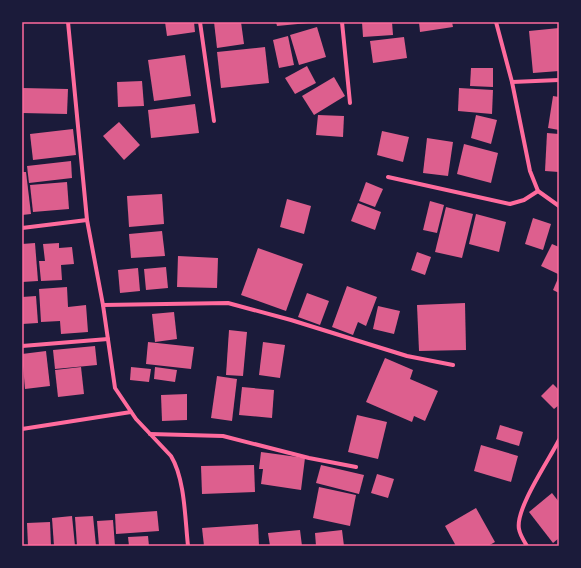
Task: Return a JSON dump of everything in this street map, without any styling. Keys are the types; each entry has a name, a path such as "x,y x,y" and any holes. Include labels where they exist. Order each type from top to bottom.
{"street":[{"path":"68,22 88,220 103,305 115,388 136,419 171,456 180,476 188,546"},
{"path":"200,22 214,121"},
{"path":"342,22 350,103"},
{"path":"496,22 512,82 530,171 538,191 559,206"},
{"path":"512,82 559,80"},
{"path":"388,177 510,204 524,200 538,191"},
{"path":"22,228 88,220"},
{"path":"103,305 228,303 291,320 407,356 453,365"},
{"path":"22,346 108,339"},
{"path":"22,429 131,412"},
{"path":"150,434 223,436 309,458 356,467"},
{"path":"527,546 519,531 520,517 529,494 559,440"}],"building":[{"path":"165,22 194,22 195,32 167,36"},
{"path":"214,22 241,22 244,44 217,48"},
{"path":"276,22 308,22 308,23 277,26"},
{"path":"362,22 392,22 393,35 363,37"},
{"path":"419,22 452,22 453,27 420,32"},
{"path":"317,27 326,57 299,65 290,35"},
{"path":"559,28 559,71 533,73 529,31"},
{"path":"288,36 294,65 279,68 273,40"},
{"path":"404,37 407,58 373,63 370,41"},
{"path":"265,47 269,83 221,88 217,52"},
{"path":"185,55 191,96 154,101 148,60"},
{"path":"307,66 316,83 295,94 285,78"},
{"path":"471,68 493,68 493,87 470,86"},
{"path":"334,77 345,96 314,115 302,96"},
{"path":"142,81 144,106 118,107 117,82"},
{"path":"22,88 68,89 67,114 22,113"},
{"path":"459,88 493,90 492,114 458,111"},
{"path":"553,96 559,97 559,130 548,128"},
{"path":"195,104 199,133 151,138 148,110"},
{"path":"318,115 344,116 343,137 316,135"},
{"path":"476,115 497,120 491,144 471,138"},
{"path":"119,122 140,145 124,160 103,136"},
{"path":"73,129 76,155 33,160 30,134"},
{"path":"382,131 409,137 403,162 377,155"},
{"path":"547,133 559,134 559,172 545,171"},
{"path":"427,138 453,142 448,176 423,173"},
{"path":"464,144 498,153 491,183 457,174"},
{"path":"71,161 72,178 29,183 27,166"},
{"path":"22,172 26,172 31,214 22,215"},
{"path":"67,182 69,209 33,212 30,185"},
{"path":"366,182 383,189 375,207 359,201"},
{"path":"162,194 164,224 129,227 127,196"},
{"path":"287,199 311,206 304,234 280,227"},
{"path":"430,201 444,205 437,233 423,230"},
{"path":"358,203 381,212 375,230 351,221"},
{"path":"446,207 473,214 462,258 435,252"},
{"path":"476,214 506,222 499,252 469,244"},
{"path":"533,218 551,224 543,250 525,244"},
{"path":"162,231 165,256 131,258 129,234"},
{"path":"35,243 38,281 22,282 22,244"},
{"path":"59,243 59,248 72,247 74,264 61,265 62,280 41,281 39,261 45,261 43,244"},
{"path":"552,244 559,247 558,274 541,266"},
{"path":"258,248 303,264 286,311 241,295"},
{"path":"417,252 431,257 425,275 411,270"},
{"path":"178,256 218,258 217,288 177,287"},
{"path":"166,267 168,288 146,290 144,269"},
{"path":"138,268 140,291 120,293 118,270"},
{"path":"559,276 559,293 553,290"},
{"path":"347,286 377,297 366,326 358,322 353,335 332,327"},
{"path":"67,287 68,307 86,305 88,332 61,334 60,321 41,322 39,289"},
{"path":"307,293 329,301 320,325 298,317"},
{"path":"36,296 38,323 22,324 22,297"},
{"path":"465,303 466,350 419,351 417,305"},
{"path":"378,306 400,311 394,334 373,329"},
{"path":"174,312 177,339 155,342 152,314"},
{"path":"229,330 247,332 243,376 226,375"},
{"path":"148,342 194,347 191,369 146,364"},
{"path":"263,342 285,345 280,378 259,375"},
{"path":"95,346 97,365 55,369 53,350"},
{"path":"46,351 50,386 25,389 22,354"},
{"path":"385,358 413,370 410,379 438,391 425,421 414,416 412,422 366,402"},
{"path":"81,367 84,394 58,397 55,370"},
{"path":"131,367 151,369 149,382 130,380"},
{"path":"155,367 177,370 175,382 154,379"},
{"path":"217,376 237,379 232,421 211,418"},
{"path":"553,384 559,390 559,405 554,409 541,396"},
{"path":"242,387 274,390 272,418 239,415"},
{"path":"187,394 187,420 162,421 161,395"},
{"path":"357,415 387,422 378,459 348,452"},
{"path":"500,425 523,432 519,446 496,439"},
{"path":"481,445 518,456 511,482 474,471"},
{"path":"261,452 305,458 301,490 261,484 263,469 259,469"},
{"path":"254,465 255,492 202,494 201,466"},
{"path":"321,465 364,475 359,494 316,483"},
{"path":"377,474 394,479 388,498 371,493"},
{"path":"319,487 356,495 350,526 313,518"},
{"path":"552,493 559,502 559,538 553,543 529,512"},
{"path":"476,508 495,542 488,546 456,546 445,526"},
{"path":"157,511 159,531 116,534 115,514"},
{"path":"72,516 75,546 54,546 52,518"},
{"path":"93,516 96,546 77,546 75,517"},
{"path":"113,520 115,546 99,546 97,521"},
{"path":"50,522 51,546 28,546 27,523"},
{"path":"258,524 259,546 204,546 202,528"},
{"path":"300,530 302,546 270,546 268,533"},
{"path":"342,530 344,546 316,546 315,533"},
{"path":"148,536 149,546 129,546 128,537"}]}
